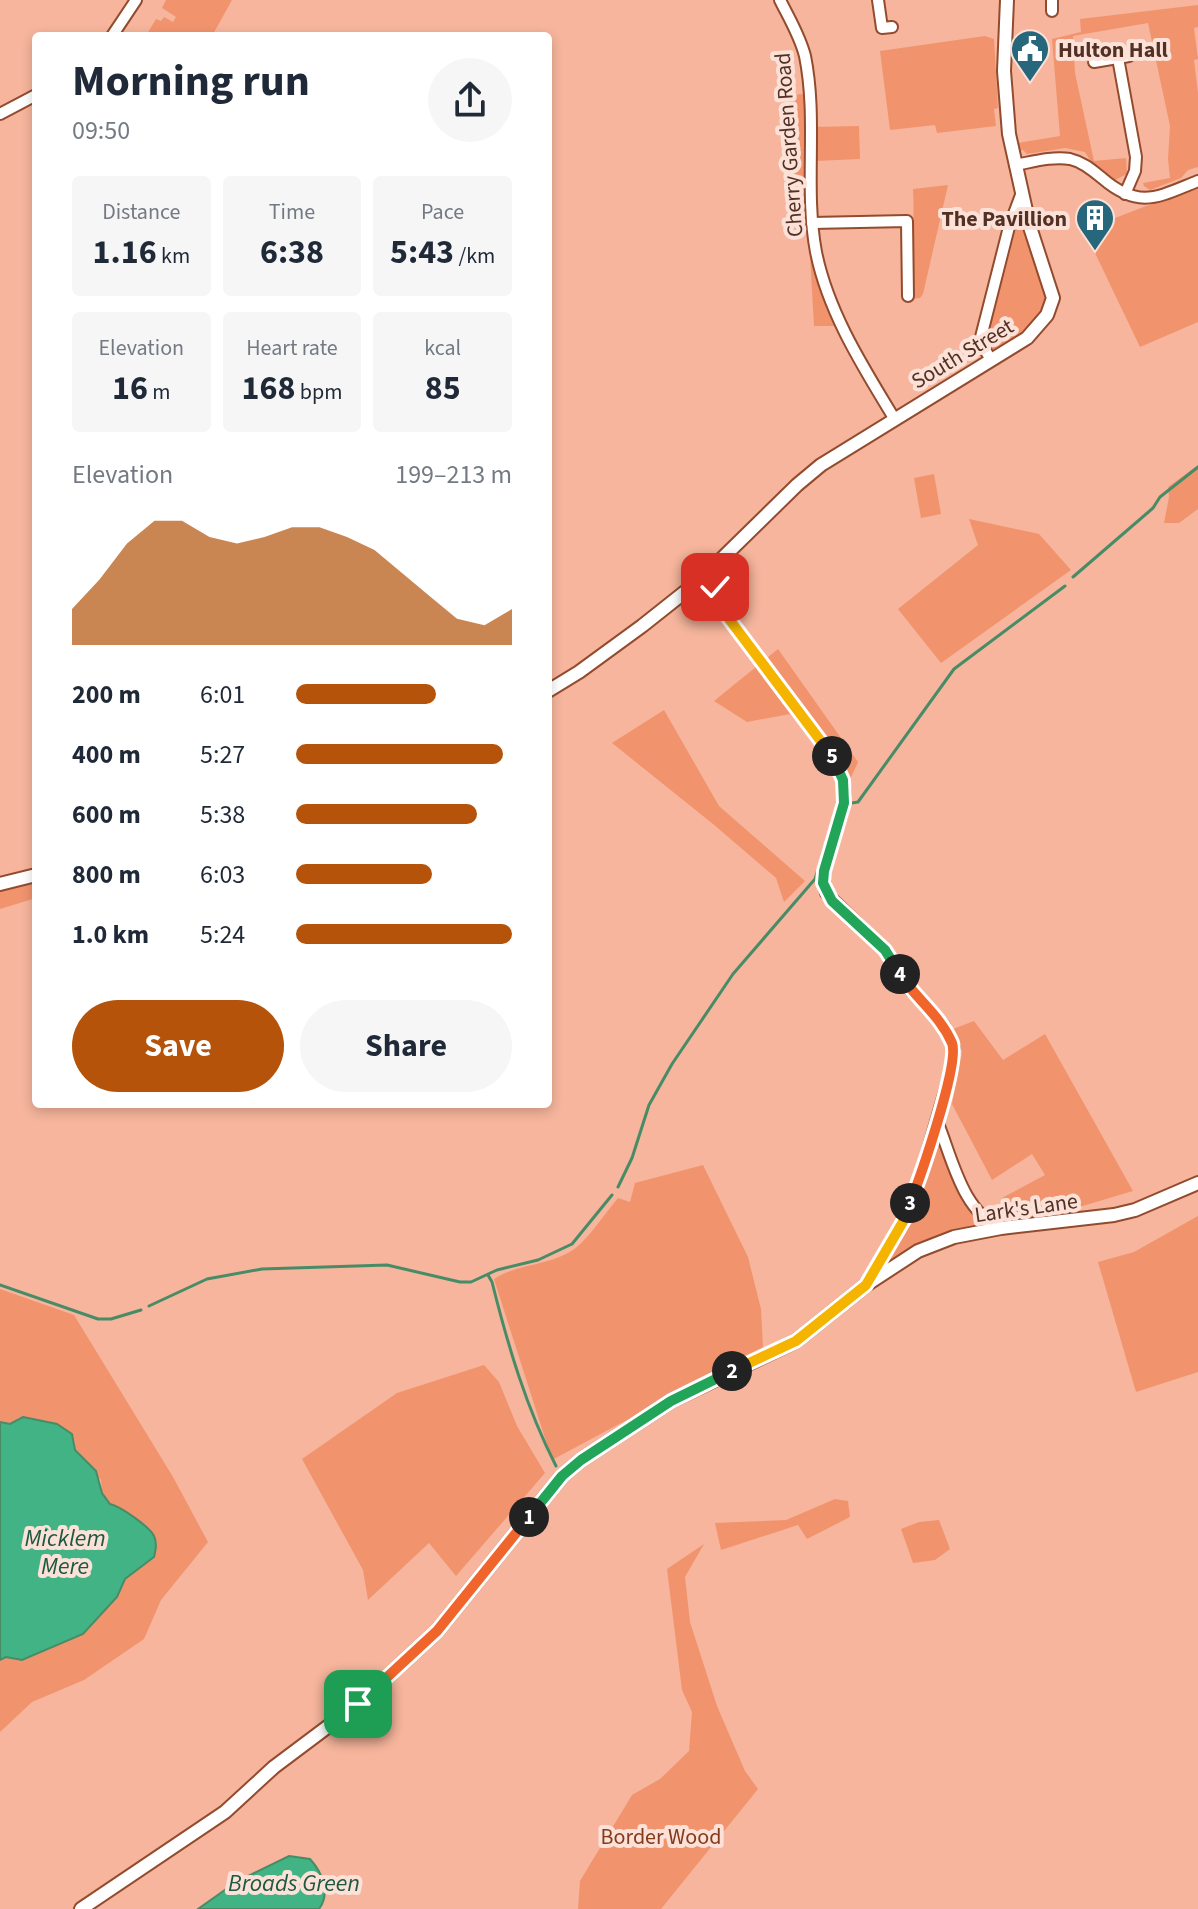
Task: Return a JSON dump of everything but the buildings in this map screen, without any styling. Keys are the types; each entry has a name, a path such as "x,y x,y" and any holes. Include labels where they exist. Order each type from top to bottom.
{"street":[{"path":"115,32 136,0"},
{"name":"Cherry Garden Road","path":"780,0 805,56 812,223 821,270 851,346 894,418"},
{"path":"878,0 882,28 892,27"},
{"name":"South Street","path":"552,688 592,663 685,592 821,465 1027,338 1039,327 1051,308 1053,298 1021,195 1009,134 1004,71 1007,0"},
{"path":"1094,62 1123,57 1136,157 1135,171 1125,194"},
{"path":"0,114 32,97"},
{"path":"1015,165 1057,158 1071,159 1084,164 1114,189 1136,199 1155,199 1198,181"},
{"path":"991,360 980,341 1009,227 1021,195"},
{"path":"812,223 907,221 908,296"},
{"path":"717,603 715,587 718,564"},
{"path":"685,592 703,595 717,603 833,758 843,780 844,803 823,883 832,901 885,950 908,987 944,1026 954,1048 930,1146 904,1220 866,1285"},
{"path":"0,884 32,876"},
{"path":"937,1120 970,1204 993,1225 1001,1228"},
{"name":"Lark's Lane","path":"81,1909 225,1812 274,1767 358,1704 437,1631 562,1476 581,1460 671,1401 796,1341 866,1285 918,1251 954,1237 1001,1228 1135,1210 1198,1183"}],"green space":[{"path":"166,0 232,0 214,32 148,32 156,19 161,21 164,17 173,22 176,17 162,8"},
{"path":"1198,5 1198,27 1194,28 1198,59 1194,60 1198,93 1198,167 1188,170 1181,178 1150,190 1144,186 1143,183 1170,178 1170,126 1148,23 1073,36 1075,73 1094,161 1126,158 1127,174 1115,180 1090,160 1085,152 1065,148 1027,154 1023,150 1014,152 1012,144 1060,136 1052,39 1081,32 1080,19"},
{"path":"985,36 994,39 998,108 994,109 996,126 937,133 935,125 890,130 880,51"},
{"path":"804,94 808,189 793,189 789,95"},
{"path":"859,126 860,159 815,161 812,127"},
{"path":"948,185 923,294 920,298 910,299 913,189"},
{"path":"1198,186 1198,322 1140,347 1084,230"},
{"path":"1021,224 1028,227 1049,294 1039,323 999,351 993,349 988,336 1016,228"},
{"path":"810,255 814,255 838,326 814,326"},
{"path":"1198,465 1198,509 1179,523 1164,523 1168,487"},
{"path":"934,474 941,514 921,518 914,478"},
{"path":"969,519 1039,534 1071,570 941,663 898,609 978,545"},
{"path":"778,649 858,762 844,793 819,746 790,714 747,722 714,701"},
{"path":"664,710 719,806 805,881 784,902 776,878 612,743"},
{"path":"32,880 32,899 0,909 0,889"},
{"path":"974,1021 1003,1060 1045,1034 1133,1191 1049,1216 1036,1194 1044,1219 1001,1223 993,1219 1005,1215 1007,1209 1002,1198 1045,1175 1032,1154 992,1180 952,1104 962,1052 953,1029"},
{"path":"938,1139 942,1142 967,1205 985,1222 983,1227 884,1267 882,1264"},
{"path":"703,1165 748,1257 761,1309 763,1347 552,1460 494,1279 557,1258 577,1247 618,1198 630,1202 635,1183"},
{"path":"1198,1216 1198,1372 1136,1392 1098,1262 1134,1252"},
{"path":"0,1289 74,1315 173,1477 208,1542 161,1600 144,1639 84,1680 32,1702 0,1732 0,1660 5,1657 22,1660 83,1634 117,1597 126,1579 154,1557 150,1529 110,1505 102,1493 101,1480 75,1450 74,1438 57,1424 23,1417 10,1424 0,1422"},
{"path":"484,1365 499,1382 517,1426 545,1473 456,1576 429,1543 368,1600 363,1570 302,1459 397,1393"},
{"path":"835,1499 848,1501 850,1517 807,1539 798,1525 721,1550 715,1523 786,1520"},
{"path":"939,1520 950,1549 935,1560 913,1563 901,1529 919,1522"},
{"name":"Border Wood","path":"704,1544 685,1577 690,1622 717,1706 745,1771 758,1789 661,1909 578,1909 580,1881 632,1795 660,1779 689,1751 692,1712 682,1690 667,1569"}],"water":[{"name":"Micklem Mere","path":"23,1417 57,1424 72,1434 75,1450 96,1471 102,1493 110,1504 147,1527 154,1536 156,1549 154,1557 125,1579 117,1597 83,1634 22,1660 6,1657 0,1660 0,1422 10,1424"},
{"name":"Broads Green","path":"289,1856 310,1859 318,1870 325,1890 319,1909 198,1909 236,1882"}],"waterway":[{"path":"1073,577 1153,508 1160,497 1198,467"},
{"path":"852,803 858,802 954,669 1065,586"},
{"path":"618,1187 632,1158 649,1105 672,1064 733,974 815,879 824,850"},
{"path":"149,1306 207,1279 262,1269 387,1265 471,1282 497,1270 538,1260 572,1244 612,1195"},
{"path":"488,1275 527,1399 556,1466"},
{"path":"0,1285 98,1319 111,1319 141,1310"}],"place":[{"name":"Hulton Hall","path":"1030,83"},
{"name":"The Pavillion","path":"1095,252"}],"route":[{"path":"358,1704 437,1631 562,1476 581,1460 671,1401 796,1341 866,1285 904,1220 918,1184 950,1074 954,1048 944,1026 908,987 885,950 826,893 824,871 844,803 843,780 833,758 717,603 715,587"}]}
